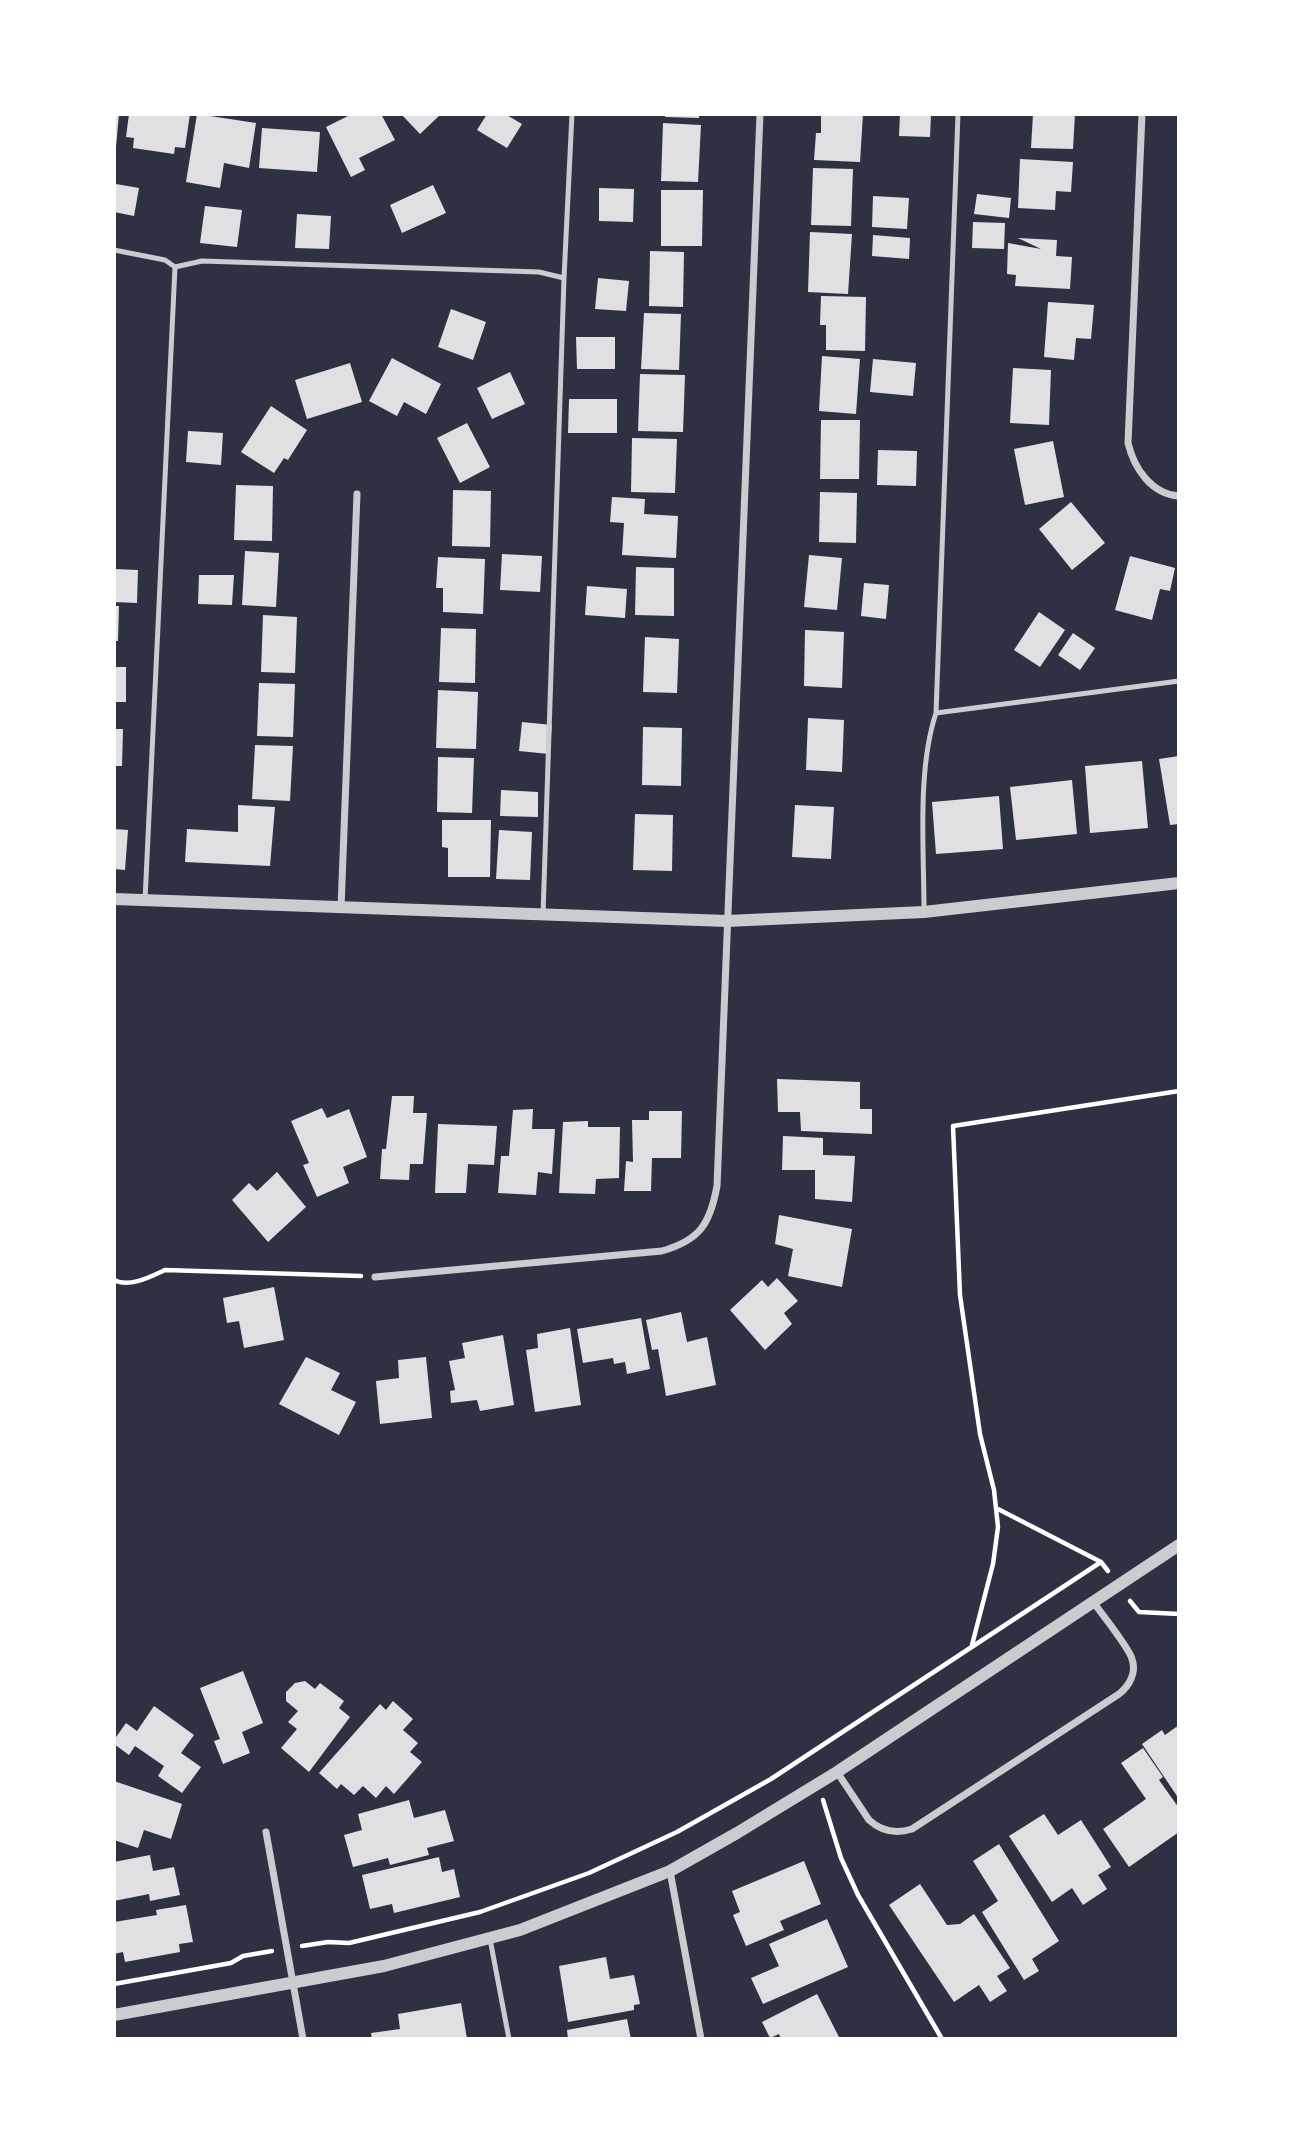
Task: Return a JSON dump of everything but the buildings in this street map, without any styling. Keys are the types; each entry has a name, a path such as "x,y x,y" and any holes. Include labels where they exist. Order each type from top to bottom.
{"street":[{"path":"375,1277 662,1251 680,1246 694,1238 711,1214 716,1185 761,114"},
{"path":"1142,114 1128,443 1132,460 1150,483 1167,493 1179,496"},
{"path":"341,908 357,494"},
{"path":"114,899 727,921 924,912 1120,892 1179,883"},
{"path":"114,2015 384,1966 490,1939 568,1912 670,1871 837,1772 1179,1545"},
{"path":"837,1772 869,1820 885,1830 902,1832 912,1829 1119,1695 1131,1680 1132,1659 1093,1602"},
{"path":"266,1832 303,2039"},
{"path":"670,1871 701,2039"}],"lane":[{"path":"543,915 572,114"},
{"path":"924,912 926,773 928,736 936,713 958,114"},
{"path":"114,250 165,260 175,267 202,261 539,272 564,278"},
{"path":"145,900 175,267"},
{"path":"936,713 1179,681"},
{"path":"490,1939 509,2039"}],"path":[{"path":"972,1646 993,1564 998,1527 960,1295 953,1126 1179,1091"},
{"path":"114,1280 120,1283 141,1280 164,1270 375,1277"},
{"path":"328,1942 349,1943 480,1912 589,1873 677,1832 771,1779 1101,1562 997,1508"},
{"path":"1139,1612 1179,1614"},
{"path":"818,1784 841,1858 858,1895 942,2039"},
{"path":"114,1984 231,1963 243,1956"}]}
